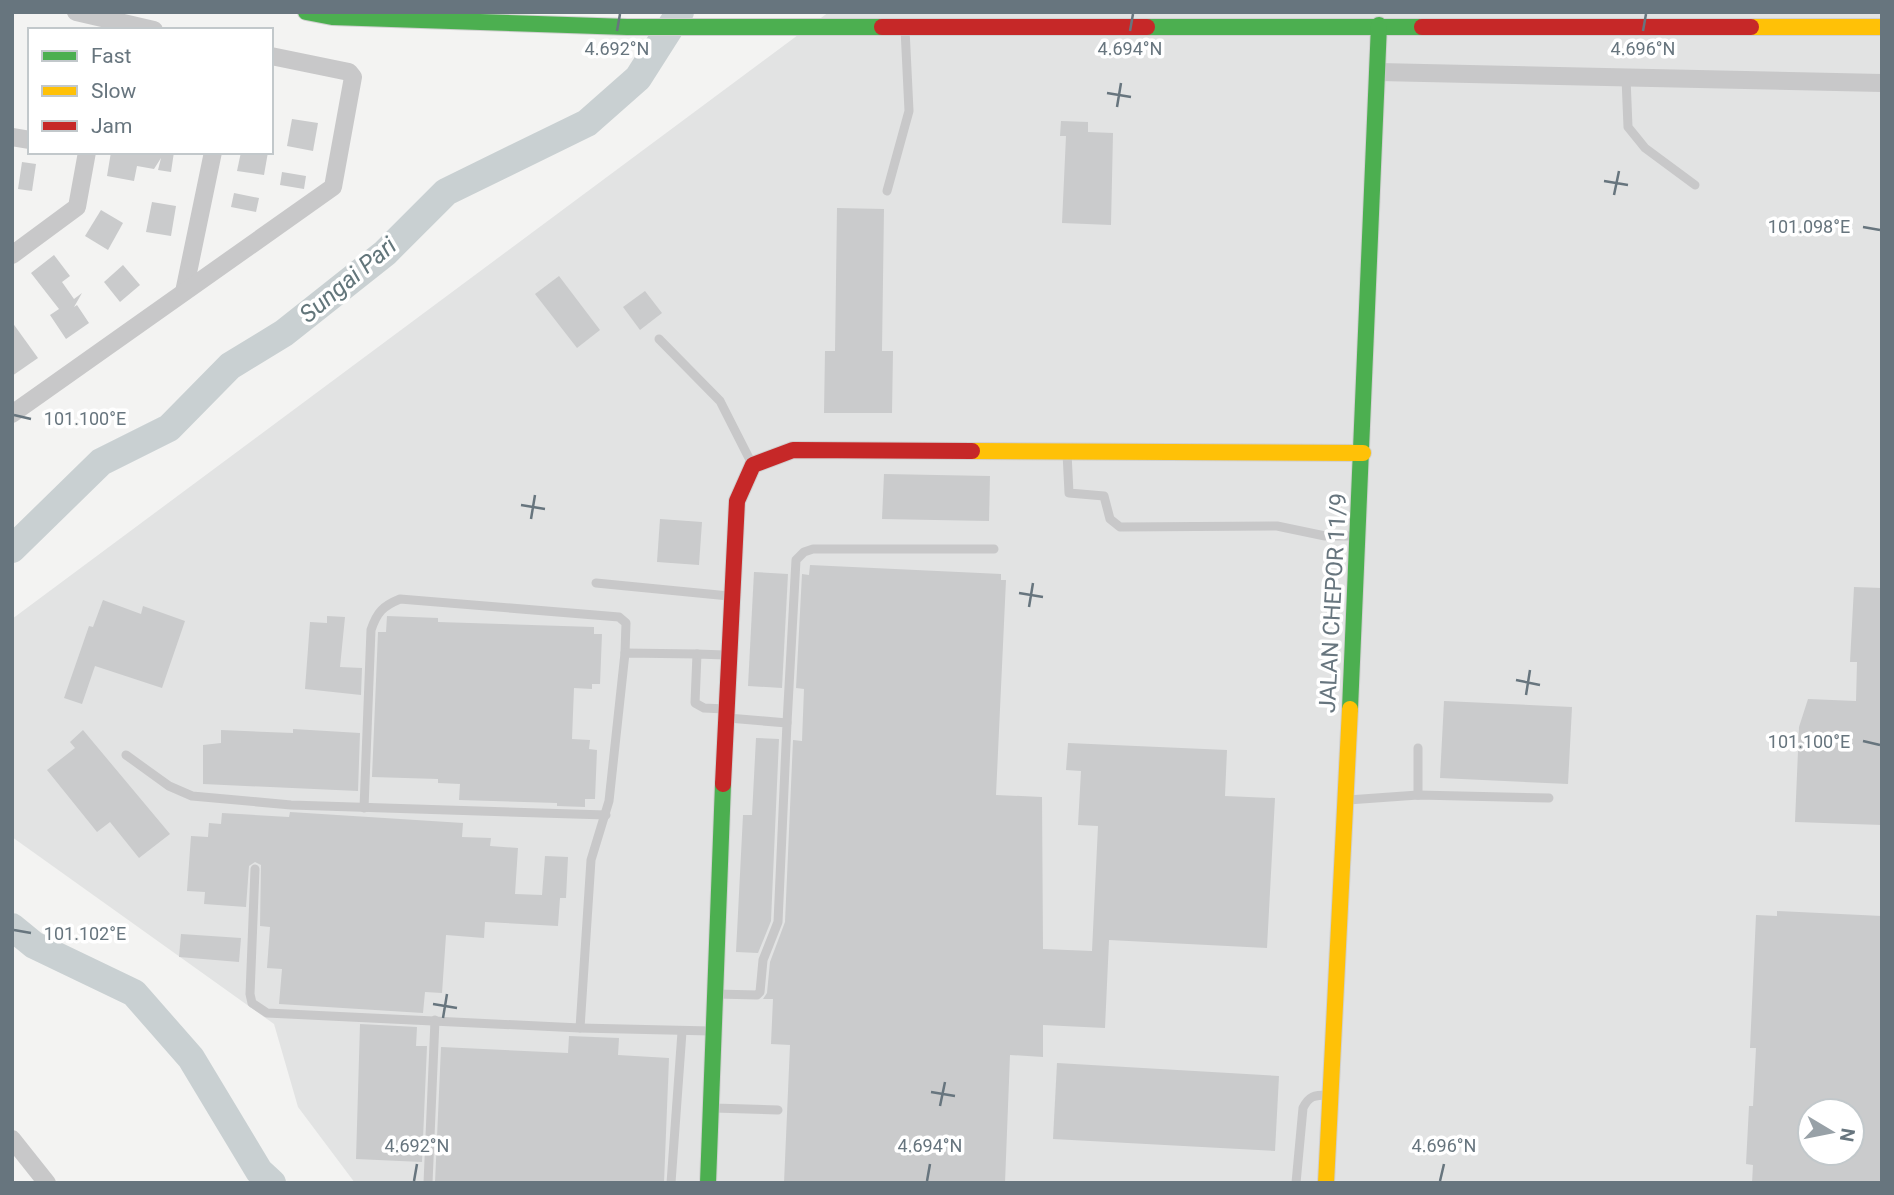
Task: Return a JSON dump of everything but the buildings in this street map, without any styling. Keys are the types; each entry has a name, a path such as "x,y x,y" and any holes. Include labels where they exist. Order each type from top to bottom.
{"street":[{"path":"76,12 145,28"},
{"path":"306,12 332,17 627,27 905,27 1057,19 1379,25 1882,27"},
{"name":"JALAN CHEPOR 11/9","path":"1326,1183 1363,453 1379,25"},
{"path":"12,414 332,187 353,85 349,72 273,56"},
{"path":"1379,72 1882,83"},
{"path":"12,256 78,207 87,154"},
{"path":"184,292 213,154"},
{"path":"708,1183 730,596 737,501 753,465 793,450 1363,453"},
{"path":"12,1139 47,1183"}],"lane":[{"path":"887,191 909,111 905,27"},
{"path":"1626,78 1628,127 1645,148 1695,185"},
{"path":"659,339 720,401 753,465"},
{"path":"1068,452 1069,493 1104,496 1110,519 1120,527 1277,526 1325,536 1359,536"},
{"path":"714,994 757,995 760,992 763,960 778,922 796,560 804,552 813,549 994,549"},
{"path":"596,583 730,596"},
{"path":"365,808 371,630 377,613 387,605 400,598 620,617 626,622 625,653 606,815 591,860 580,1028"},
{"path":"625,653 728,655"},
{"path":"696,654 695,703 727,713 788,723"},
{"path":"1418,748 1418,795"},
{"path":"126,755 169,786 192,796 365,808 606,815"},
{"path":"1345,800 1418,795 1549,798"},
{"path":"255,869 250,994 252,1003 267,1013 580,1028 714,1031"},
{"path":"428,1183 435,1020"},
{"path":"671,1183 682,1032"},
{"path":"1296,1183 1303,1108 1308,1098 1330,1095"},
{"path":"712,1108 778,1110"}],"shaded area":[{"path":"829,12 1882,12 1882,1183 355,1183 298,1107 274,1024 12,837 12,619"}],"waterway":[{"name":"Sungai Pari","path":"12,549 101,462 169,428 230,366 284,333 385,253 446,192 587,123 638,78 680,12"},
{"path":"12,927 34,945 134,993 191,1058 259,1171 272,1183"}],"traffic: fast":[{"path":"306,12 332,17 627,27 882,27"},
{"path":"1350,709 1379,25"},
{"path":"1147,27 1422,27"},
{"path":"708,1183 723,784"}],"traffic: slow":[{"path":"1751,27 1882,27"},
{"path":"972,451 1363,453"},
{"path":"1326,1183 1350,709"}],"traffic: jam":[{"path":"882,27 1147,27"},
{"path":"1422,27 1751,27"},
{"path":"723,784 737,501 753,465 793,450 972,451"}]}
